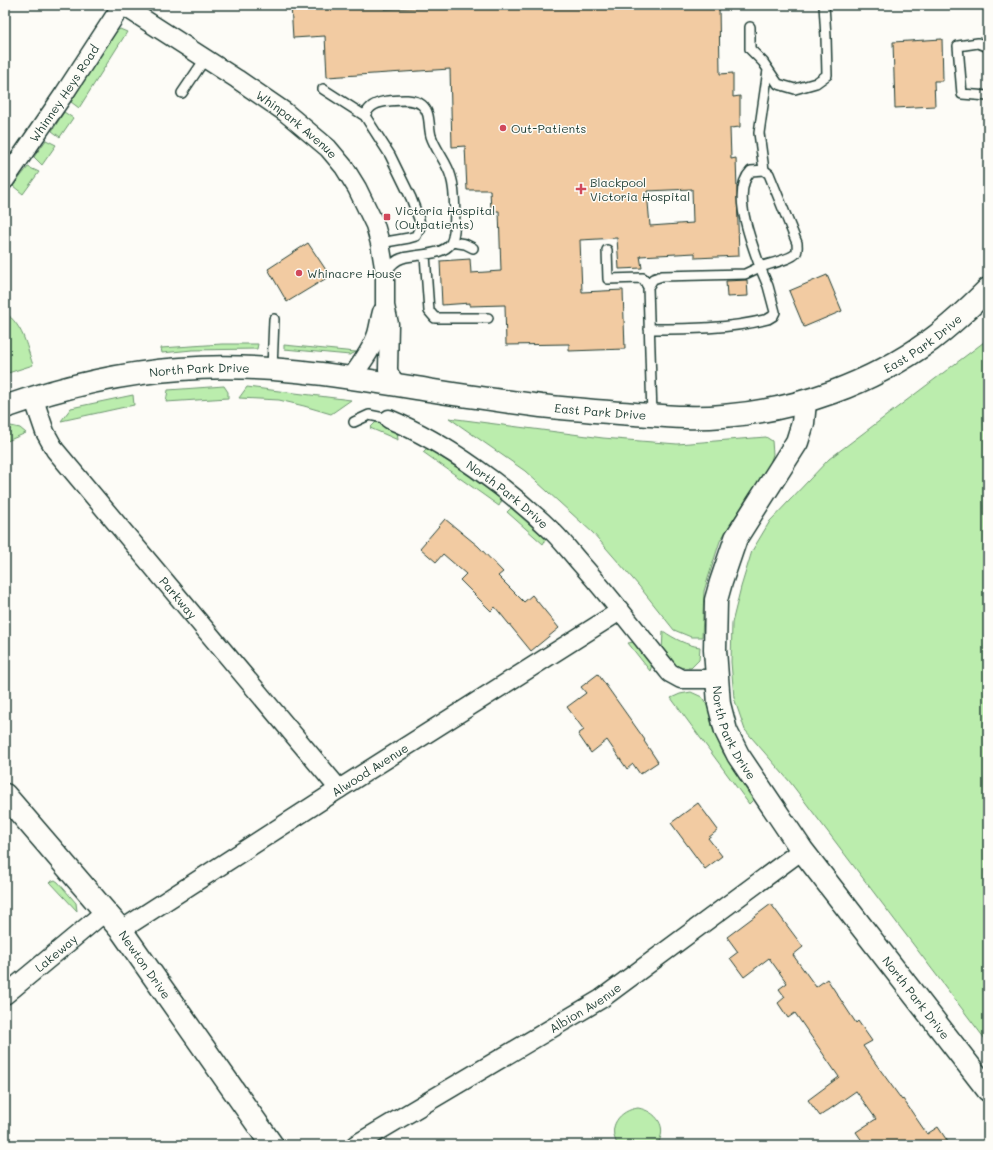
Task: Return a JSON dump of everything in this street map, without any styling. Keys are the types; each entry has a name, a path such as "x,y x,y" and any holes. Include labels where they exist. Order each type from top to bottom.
{"main road":[{"name":"East Park Drive","path":"397,385 541,406 652,415 693,417 751,413 805,402 837,391 872,376 901,360 932,339 988,289"},
{"name":"North Park Drive","path":"5,407 33,397 99,380 175,369 272,369 397,385"},
{"path":"717,680 715,621 716,600 721,582 736,538 797,442 803,423 805,402"},
{"name":"North Park Drive","path":"717,680 719,704 726,730 738,755 802,850 988,1090"},
{"name":"Newton Drive","path":"5,795 121,930 272,1145"}],"street":[{"name":"Whinpark Avenue","path":"122,5 285,112 328,148 344,167 357,188 375,225 380,243 385,273 385,306 389,324 388,369 391,377 397,385"},
{"name":"Whinney Heys Road","path":"5,180 64,94 122,5"},
{"name":"Whinpark Avenue","path":"351,378 360,366 376,334 378,323 385,306"},
{"name":"Parkway","path":"33,397 44,432 55,450 339,789"},
{"name":"North Park Drive","path":"389,418 411,428 467,462 510,494 555,534 670,673 681,680 717,680"},
{"name":"Alwood Avenue","path":"121,930 339,789 620,611"},
{"name":"Albion Avenue","path":"355,1145 601,999 802,850"},
{"name":"Lakeway","path":"5,995 106,911"}],"lane":[{"path":"750,28 750,49 763,62 778,84 794,89 816,83 826,75 824,5"},
{"path":"988,47 978,43 958,46 962,94 988,96"},
{"path":"182,93 205,59"},
{"path":"764,170 759,132 768,70"},
{"path":"323,89 365,116 390,155 411,198 419,219 420,227 416,236 380,243"},
{"path":"365,116 368,110 378,103 396,100 411,100 420,104 428,112 431,134 436,148 451,177 454,194 455,226 452,242 448,247 425,255 403,258 394,262 385,273"},
{"path":"648,287 653,279 662,276 745,274 760,267 791,257 796,253 798,249 797,243 769,174 764,170 751,171 743,182 743,202 745,221 760,267 775,307 773,316 760,321 727,326 688,329 649,329"},
{"path":"452,242 465,244 473,248"},
{"path":"607,250 608,279 643,278 648,287 652,415"},
{"path":"425,255 429,311 435,318 488,318"},
{"path":"272,369 274,319"},
{"path":"354,422 369,415 389,418"}],"green space":[{"path":"120,29 127,32 79,108 71,102 114,33"},
{"path":"64,112 73,118 60,137 52,131"},
{"path":"46,140 56,145 42,165 34,157"},
{"path":"28,167 39,172 23,194 13,186"},
{"path":"5,312 20,330 26,342 33,365 5,374"},
{"path":"988,339 988,1043 790,782 745,730 734,698 731,662 732,623 741,587 752,551 770,521 829,459"},
{"path":"222,344 258,344 257,349 192,350 162,353 161,348"},
{"path":"284,345 356,352 350,355 284,349"},
{"path":"224,386 228,392 228,398 166,402 168,390"},
{"path":"247,387 351,400 331,414 279,400 239,398"},
{"path":"133,395 134,405 61,421 71,408"},
{"path":"449,418 603,438 677,444 766,437 772,441 773,454 769,467 750,493 720,541 704,591 702,637 691,637 674,630 639,586 593,533 525,471"},
{"path":"376,422 397,431 398,440 370,428"},
{"path":"11,426 20,428 26,433 5,442 5,428"},
{"path":"427,448 502,500 499,506 423,452"},
{"path":"511,508 546,539 543,544 507,512"},
{"path":"663,631 690,645 700,647 699,660 691,668 675,665 662,653"},
{"path":"634,642 652,665 650,671 628,643"},
{"path":"691,692 702,697 708,707 713,730 723,753 753,800 749,804 671,698 680,694"},
{"path":"55,880 76,903 77,911 50,882"},
{"path":"638,1108 655,1116 659,1121 662,1132 657,1145 618,1145 614,1132 614,1126 617,1120 631,1109"}],"building":[{"path":"291,5 384,5 384,9 465,5 719,5 720,74 733,73 733,97 740,96 740,127 730,128 731,159 736,158 739,256 695,258 695,253 640,256 642,268 619,269 617,238 580,240 582,292 623,290 625,349 569,351 569,344 506,345 505,305 470,306 470,303 442,305 440,261 470,259 471,273 501,271 499,211 491,211 490,190 467,190 465,146 452,147 450,69 327,77 325,36 293,38","holes":["692,189 693,223 650,226 647,191"]},
{"path":"942,39 943,81 934,81 935,106 895,108 893,42"},
{"name":"Whinacre House","path":"308,243 330,276 287,302 268,269"},
{"path":"827,275 842,311 804,327 789,291"},
{"path":"747,280 748,296 727,297 726,281"},
{"path":"445,519 478,546 503,572 498,576 524,602 532,595 559,628 531,651 495,607 491,611 460,580 466,574 443,554 436,562 420,548"},
{"path":"598,674 645,740 644,741 658,762 640,774 633,764 627,769 607,740 591,753 578,734 584,730 567,707 586,693 581,687"},
{"path":"698,803 718,830 708,838 722,856 705,869 671,823"},
{"path":"771,904 803,947 793,955 816,987 827,979 856,1023 858,1021 872,1041 863,1046 927,1134 938,1127 950,1145 865,1145 856,1132 876,1119 856,1091 820,1116 808,1100 839,1077 795,1013 788,1018 778,1003 785,997 779,989 787,983 769,958 744,977 730,958 738,952 727,937"}],"place":[{"name":"Out-Patients","path":"503,128"},
{"name":"Blackpool Victoria Hospital","path":"581,189"},
{"name":"Victoria Hospital (Outpatients)","path":"387,217"},
{"name":"Whinacre House","path":"299,273"}]}
